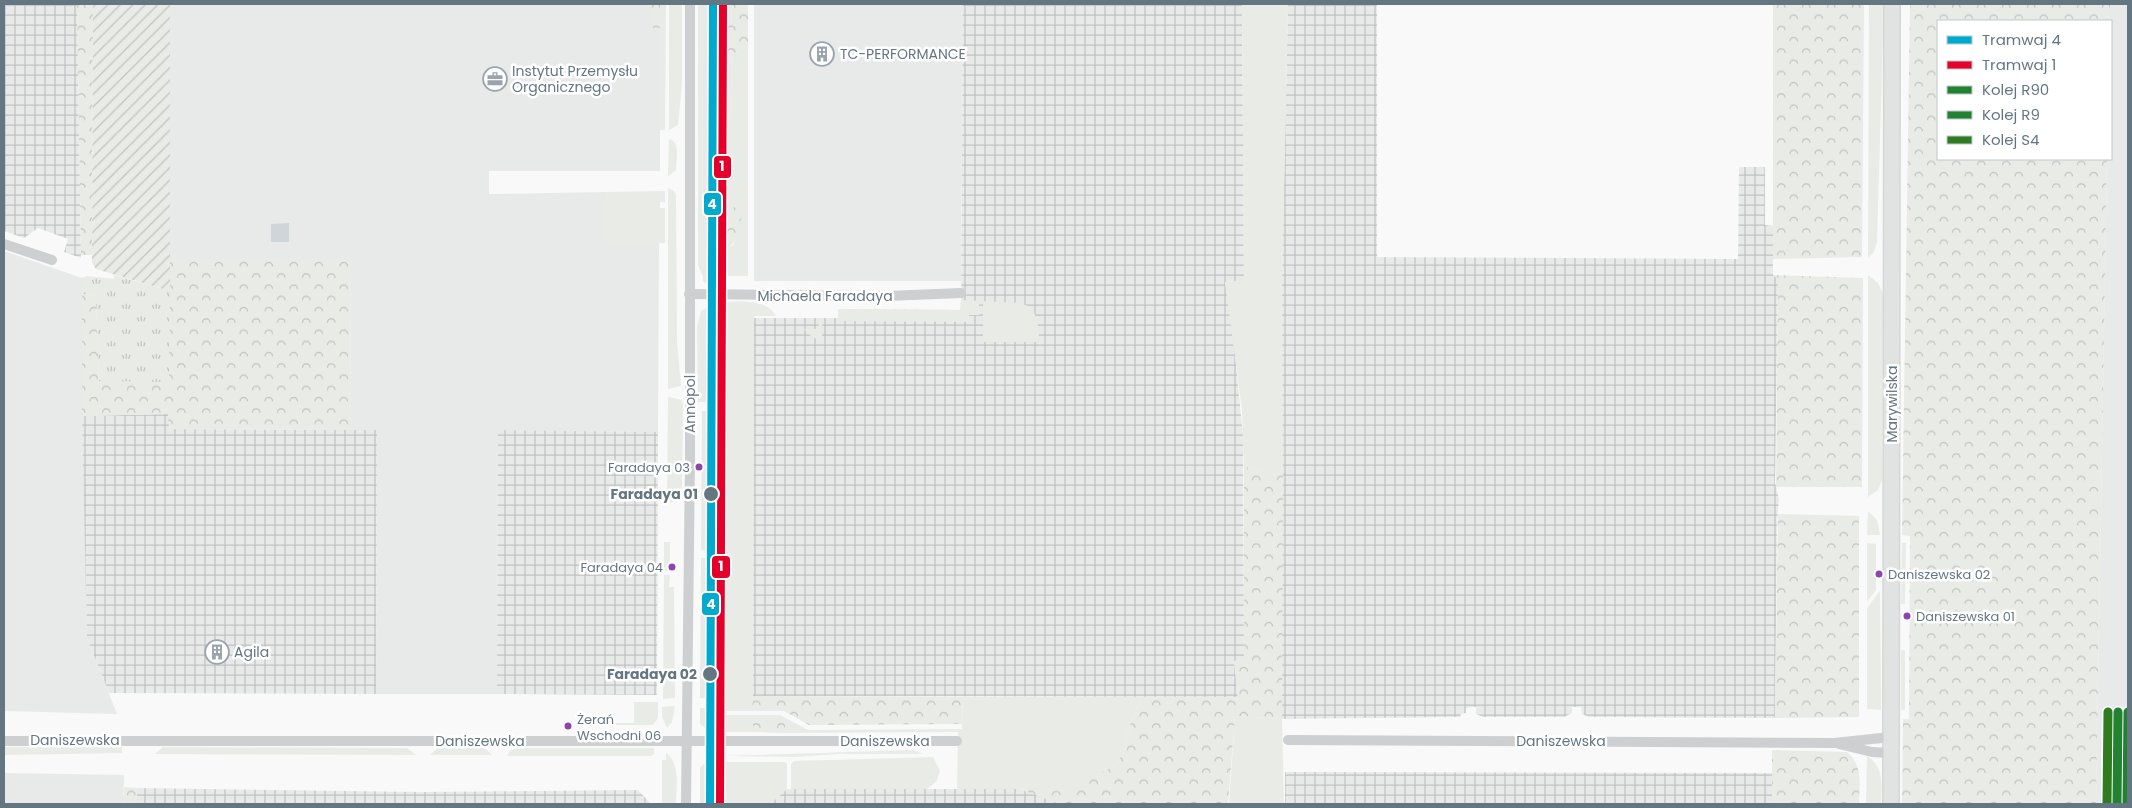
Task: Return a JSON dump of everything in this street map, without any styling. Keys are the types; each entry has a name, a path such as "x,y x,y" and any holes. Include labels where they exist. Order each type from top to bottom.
{"main road":[{"name":"Marywilska","path":"1891,804 1892,4"}],"street":[{"name":"Annopol","path":"686,804 690,4"},
{"path":"4,244 52,260"},
{"name":"Michaela Faradaya","path":"689,294 887,296 961,293"},
{"name":"Daniszewska","path":"1288,740 1834,743 1891,737"},
{"name":"Daniszewska","path":"4,740 957,741"},
{"name":"Daniszewska","path":"1834,743 1872,752 1891,753"}],"shaded area":[{"path":"4,4 77,4 81,258 64,252 68,239 38,228 24,238 4,231"},
{"path":"170,4 660,4 660,171 489,171 489,194 605,192 606,243 659,242 658,432 498,431 497,694 376,694 377,430 351,430 350,259 169,259"},
{"path":"702,4 716,4 716,287 710,287 703,281"},
{"path":"754,4 963,4 961,281 754,281"},
{"path":"963,4 1242,4 1244,281 1225,282 1233,332 1243,437 1244,660 1234,661 1238,697 752,696 753,318 838,318 838,309 961,310"},
{"path":"1288,4 1377,4 1377,257 1738,259 1739,167 1765,167 1765,225 1773,226 1773,275 1778,279 1775,483 1779,499 1777,521 1775,718 1589,717 1582,714 1581,707 1572,707 1572,713 1564,717 1483,717 1476,714 1476,707 1471,707 1466,708 1466,713 1461,714 1460,717 1282,719 1282,280"},
{"path":"2110,4 2128,4 2128,804 2096,804 2107,160 2112,160 2112,20 2110,20"},
{"path":"289,223 289,242 271,242 271,224"},
{"path":"4,251 82,278 87,638 117,714 4,711"},
{"path":"715,303 714,402 701,402 701,311"},
{"path":"702,411 714,411 714,551 701,550"},
{"path":"169,414 169,429 377,430 376,694 109,693 87,638 82,416"},
{"path":"498,430 658,432 657,695 497,694"},
{"path":"701,558 714,558 714,698 700,698"},
{"path":"700,708 713,708 713,734 700,724"},
{"path":"712,756 712,804 700,804 700,768"},
{"path":"1285,772 1772,773 1772,804 1285,804"},
{"path":"4,773 124,775 123,804 4,804"},
{"path":"137,788 421,792 638,790 651,804 136,804"},
{"path":"787,789 1019,789 1061,804 770,804"}],"green space":[{"path":"77,4 93,4 92,255 81,255"},
{"path":"93,4 170,4 170,291 96,269 92,263"},
{"path":"652,4 660,4 660,28 653,28"},
{"path":"660,4 666,4 665,130 660,130"},
{"path":"669,4 682,4 682,84 678,125 669,130"},
{"path":"698,4 702,4 703,277 698,265"},
{"path":"717,4 748,4 748,47 717,61"},
{"path":"1242,4 1288,4 1282,280 1283,475 1244,467 1242,410 1225,282 1244,281"},
{"path":"1773,4 1864,4 1862,257 1773,259"},
{"path":"1869,4 1884,4 1877,242 1874,252 1868,258"},
{"path":"1910,4 2110,4 2110,20 1937,20 1937,160 2107,160 2096,804 1902,804 1903,719 1909,719 1910,536 1902,535"},
{"path":"748,47 748,276 716,276 717,61","holes":["739,228 733,245 725,250 724,229"]},
{"path":"669,139 675,144 677,157 676,170 668,176"},
{"path":"668,188 674,191 676,195 677,341 681,386 668,389"},
{"path":"665,191 665,202 660,202 660,208 665,208 665,243 605,243 605,192"},
{"path":"734,207 742,211 738,233 733,243 725,251 725,217"},
{"path":"169,259 350,259 351,430 169,429 168,414 82,416 82,294 96,296 99,381 169,381"},
{"path":"114,275 170,291 169,382 99,381 96,296 82,294 82,278 87,276 114,279"},
{"path":"1773,275 1863,278 1862,487 1776,487 1778,279"},
{"path":"1868,275 1878,283 1883,294 1882,480 1878,490 1868,497"},
{"path":"961,300 979,301 979,315 969,315 969,322 838,321 838,309 960,310"},
{"path":"983,301 1017,303 1031,309 1038,326 1039,342 983,342"},
{"path":"724,302 753,302 766,306 776,316 754,316 753,711 723,711 721,501 725,501 725,489 721,489 722,402 720,402 721,307 724,306"},
{"path":"701,311 701,402 698,402 697,327"},
{"path":"819,321 822,321 822,341 812,337 804,329 818,329"},
{"path":"668,397 682,400 683,407 682,493 674,502 667,503"},
{"path":"1244,467 1283,475 1282,719 1235,716 1228,804 1061,804 1019,789 1068,790 1115,766 1124,752 1129,728 1141,697 1238,697 1234,661 1244,660"},
{"path":"1868,511 1877,520 1880,535 1867,535"},
{"path":"1778,514 1859,516 1859,717 1775,718"},
{"path":"664,542 670,542 670,571 664,571"},
{"path":"1867,543 1876,544 1876,590 1867,602"},
{"path":"1902,543 1906,543 1905,604 1901,604"},
{"path":"664,575 670,575 669,587 674,587 675,698 663,699"},
{"path":"1880,591 1881,710 1867,709 1867,608"},
{"path":"1901,650 1905,650 1905,710 1901,710"},
{"path":"752,696 963,697 962,724 809,725 784,711 753,711"},
{"path":"963,697 1141,697 1129,728 1124,752 1115,766 1068,790 957,789 958,732 785,733 785,723 753,719 753,732 724,732 724,715 780,715 808,730 962,729"},
{"path":"634,702 658,702 658,718 653,725 597,725 593,723 634,723"},
{"path":"675,706 672,722 667,728 662,717 662,707"},
{"path":"1235,716 1282,719 1284,804 1229,804"},
{"path":"753,719 780,720 785,723 785,733 753,732"},
{"path":"4,747 122,747 122,753 4,755"},
{"path":"163,747 407,748 416,755 155,754"},
{"path":"438,748 485,748 492,755 430,755"},
{"path":"517,748 654,748 654,754 651,756 507,756 510,751"},
{"path":"913,750 923,754 838,754 795,757 721,756"},
{"path":"1772,750 1847,752 1856,763 1858,770 1860,783 1859,804 1772,804"},
{"path":"666,753 674,763 676,770 676,804 662,804 662,760 666,760"},
{"path":"1867,756 1877,765 1881,777 1881,804 1866,804"},
{"path":"933,757 940,771 936,782 927,789 791,789 791,764 794,761"},
{"path":"712,758 717,762 785,762 787,764 787,789 770,804 712,804"},
{"path":"124,787 137,788 136,804 123,804"}],"tram line":[{"name":"4","path":"710,804 713,4"},
{"name":"1","path":"720,804 723,4"}],"rail line":[{"name":"S4","path":"2107,804 2108,712"},
{"name":"R9","path":"2117,804 2118,712"},
{"name":"R90","path":"2127,804 2128,712"}],"place":[{"name":"TC-PERFORMANCE","path":"822,54"},
{"name":"Instytut Przemysłu Organicznego","path":"495,79"},
{"name":"Faradaya 03","path":"699,467"},
{"name":"Faradaya 01","path":"711,494"},
{"name":"Faradaya 04","path":"672,567"},
{"name":"Daniszewska 02","path":"1879,574"},
{"name":"Daniszewska 01","path":"1907,616"},
{"name":"Agila","path":"217,652"},
{"name":"Faradaya 02","path":"710,674"},
{"name":"Żerań Wschodni 06","path":"568,726"}]}
